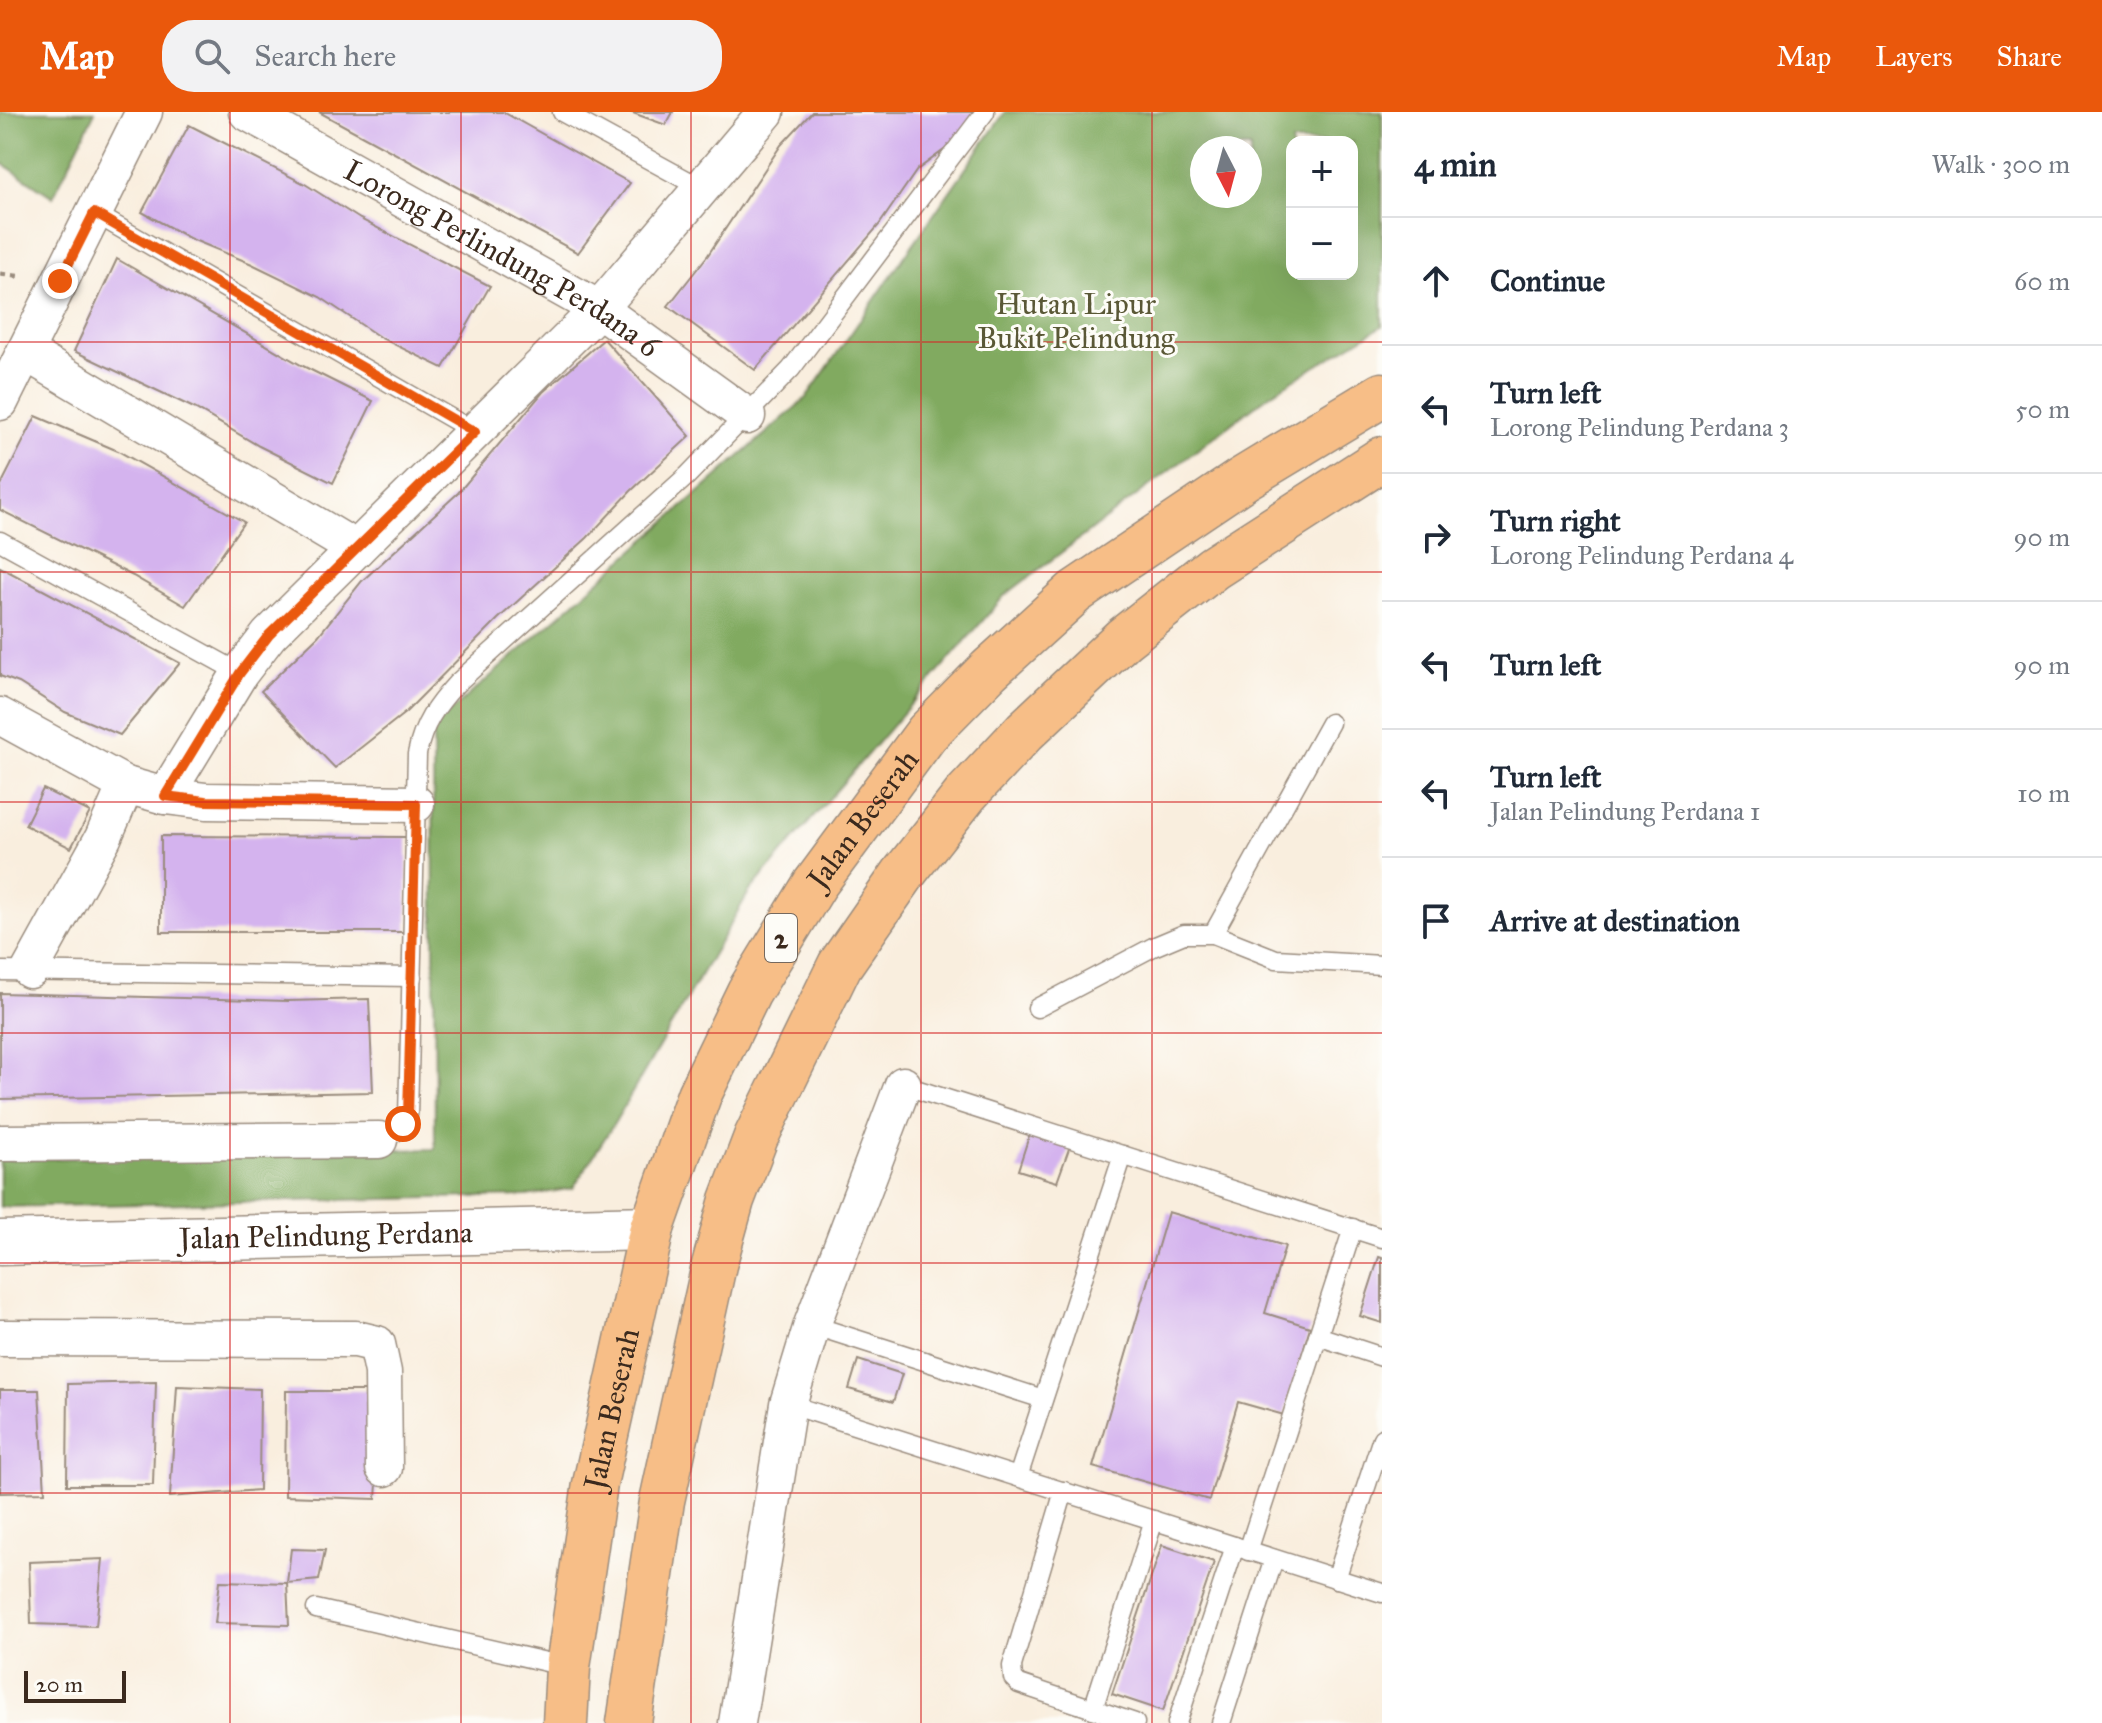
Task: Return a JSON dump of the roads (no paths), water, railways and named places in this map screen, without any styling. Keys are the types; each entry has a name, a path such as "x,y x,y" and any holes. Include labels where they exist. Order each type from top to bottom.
{"highway":[{"name":"Jalan Beserah","path":"565,1723 568,1667 595,1484 652,1228 699,1095 749,992 815,884 927,733 989,670 1075,592 1243,479 1382,395"},
{"name":"2","path":"629,1723 662,1501 714,1265 732,1200 756,1137 840,965 904,873 966,794 1034,722 1123,639 1213,568 1382,459"}],"street":[{"path":"0,402 144,112"},
{"name":"Lorong Perlindung Perdana 6","path":"247,112 599,309 747,416"},
{"path":"165,796 240,673 269,635 599,309 766,112"},
{"path":"25,352 356,549"},
{"path":"0,716 126,785 165,796 206,801 416,804"},
{"path":"15,970 103,838 126,785"},
{"path":"737,1723 788,1404 812,1325 903,1085"},
{"path":"0,1143 379,1140"},
{"name":"Jalan Pelindung Perdana","path":"0,1243 652,1228"},
{"path":"0,1338 356,1339 377,1344 383,1372 384,1468"}],"lane":[{"path":"562,112 701,188"},
{"path":"379,1140 394,1133 408,1116 417,754 422,730 432,710 456,684 687,476 791,369 985,112"},
{"path":"94,213 475,432"},
{"path":"0,541 240,673"},
{"path":"1213,934 1330,723"},
{"path":"1037,1008 1184,934 1213,934 1276,959 1382,965"},
{"path":"15,970 304,978 412,977"},
{"path":"903,1085 1382,1238"},
{"path":"1018,1477 1123,1155"},
{"path":"1177,1723 1318,1336 1353,1228"},
{"path":"812,1325 1043,1399"},
{"path":"1318,1336 1382,1357"},
{"path":"788,1404 1382,1593"},
{"path":"1336,1579 1382,1438"},
{"path":"1064,1491 1012,1666 1013,1678 1019,1684 1135,1723"},
{"path":"1093,1709 1154,1520"},
{"path":"1221,1723 1274,1559"},
{"path":"316,1609 568,1667"}],"park label":[{"name":"Hutan Lipur Bukit Pelindung","path":"1076,321"}]}
